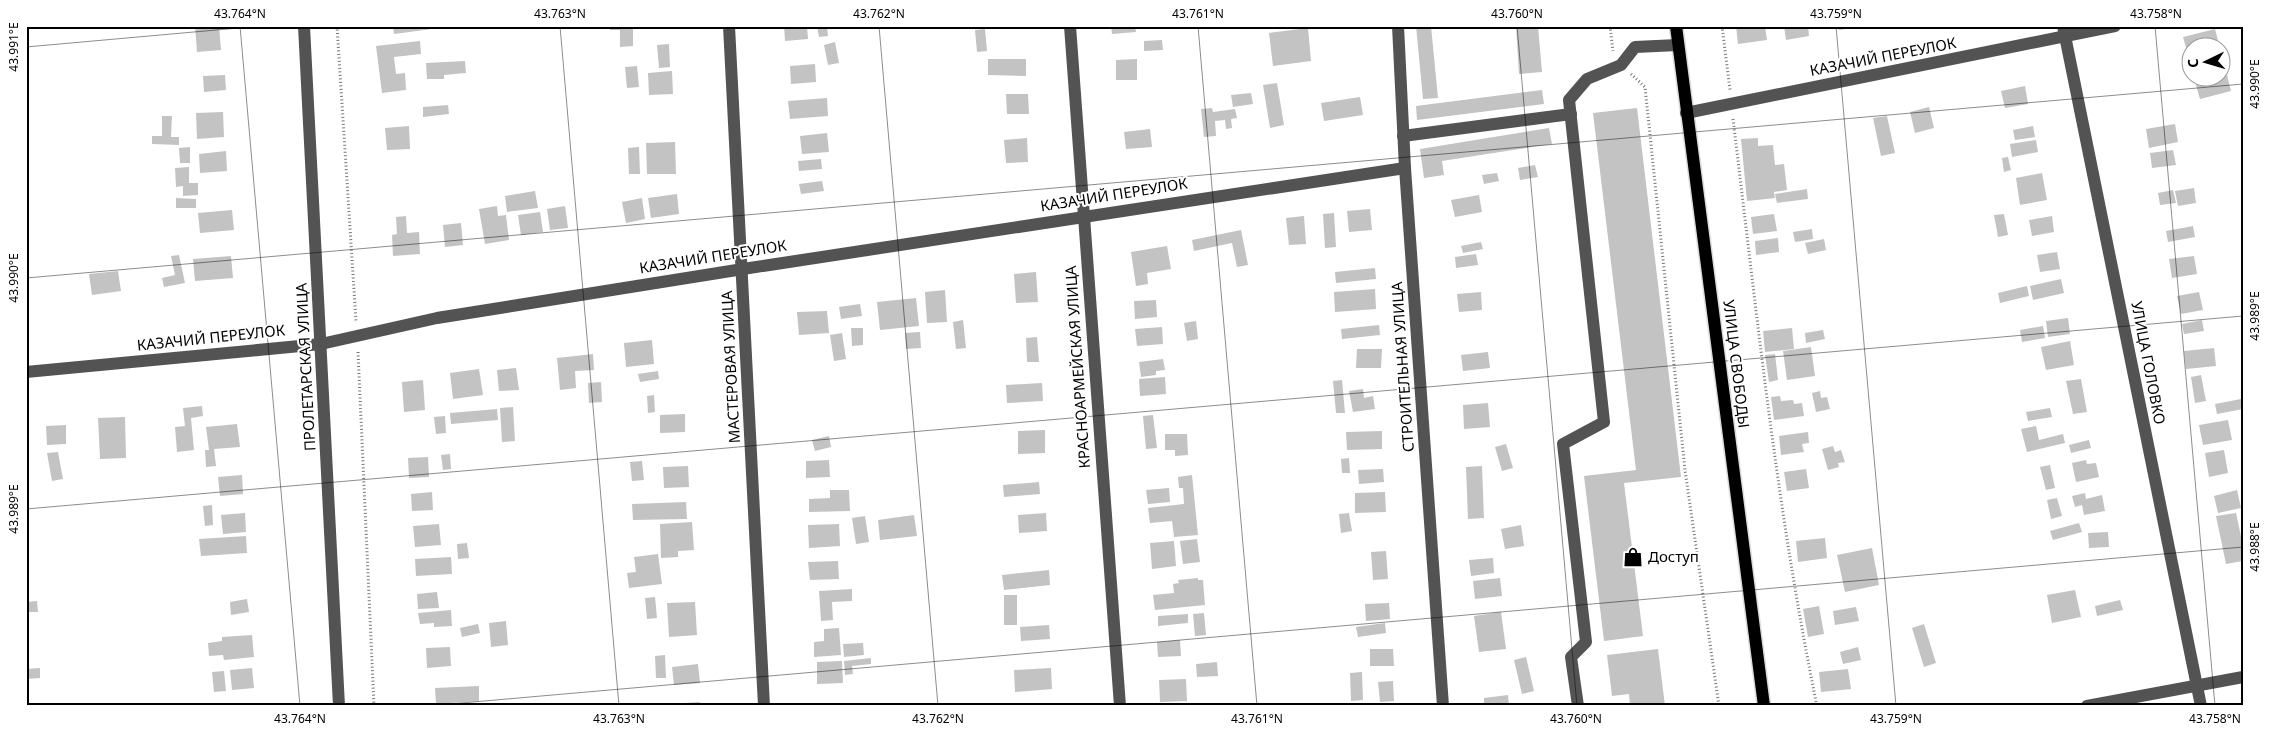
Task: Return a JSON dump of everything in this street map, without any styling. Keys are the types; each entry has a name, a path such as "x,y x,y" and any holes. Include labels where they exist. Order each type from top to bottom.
{"main road":[{"name":"УЛИЦА СВОБОДЫ","path":"1676,26 1764,706"}],"street":[{"name":"ПРОЛЕТАРСКАЯ УЛИЦА","path":"304,26 339,706"},
{"name":"МАСТЕРОВАЯ УЛИЦА","path":"729,26 764,706"},
{"name":"КРАСНОАРМЕЙСКАЯ УЛИЦА","path":"1070,26 1120,706"},
{"name":"СТРОИТЕЛЬНАЯ УЛИЦА","path":"1398,26 1405,168 1443,706"},
{"name":"КАЗАЧИЙ ПЕРЕУЛОК","path":"1686,112 1732,104 2064,32 2115,26"},
{"name":"УЛИЦА ГОЛОВКО","path":"2064,32 2201,706"},
{"path":"1578,706 1571,657 1586,642 1563,444 1604,422 1570,100 1587,79 1621,65 1635,47 1678,45"},
{"path":"1403,136 1571,114"},
{"name":"КАЗАЧИЙ ПЕРЕУЛОК","path":"26,372 321,344 437,318 1083,216 1405,168"},
{"path":"2087,706 2243,677"}],"path":[{"path":"337,26 357,336 374,706"},
{"path":"1610,26 1613,58 1645,87 1685,470 1720,706"},
{"path":"1722,26 1776,475 1804,644 1817,706"}],"building":[{"path":"195,26 219,26 221,50 197,52"},
{"path":"393,26 431,26 432,29 394,34"},
{"path":"610,26 633,26 633,46 620,47 620,30 610,30"},
{"path":"784,26 807,26 808,39 785,41"},
{"path":"817,26 827,26 828,36 819,37"},
{"path":"1111,26 1135,26 1136,32 1112,34"},
{"path":"1416,26 1431,26 1438,98 1423,99"},
{"path":"1516,26 1538,26 1542,72 1519,74"},
{"path":"1736,26 1765,26 1767,40 1738,44"},
{"path":"1784,26 1808,26 1809,36 1786,40"},
{"path":"1838,26 1857,26 1857,27 1839,30"},
{"path":"1308,28 1311,61 1273,66 1269,33"},
{"path":"985,29 987,51 977,52 975,30"},
{"path":"2215,29 2217,38 2183,38"},
{"path":"1162,40 1163,50 1144,51 1144,41"},
{"path":"420,41 421,54 394,57 396,74 405,73 406,90 382,93 376,46"},
{"path":"835,42 839,63 828,65 824,45"},
{"path":"669,44 670,67 659,68 657,45"},
{"path":"988,59 1026,59 1026,76 988,75"},
{"path":"1137,59 1137,80 1116,80 1116,60"},
{"path":"465,61 466,73 444,75 444,79 427,79 426,63"},
{"path":"815,64 816,82 791,84 790,66"},
{"path":"637,66 639,87 627,88 625,67"},
{"path":"672,71 673,94 649,95 648,73"},
{"path":"225,75 226,90 204,92 203,76"},
{"path":"1277,83 1284,125 1270,128 1263,85"},
{"path":"2025,86 2028,104 2005,108 2001,91"},
{"path":"2197,88 2230,88 2231,91 2200,99"},
{"path":"1542,90 1544,104 1417,120 1416,106"},
{"path":"1251,93 1253,104 1233,107 1231,95"},
{"path":"1006,94 1028,94 1029,114 1007,114"},
{"path":"1360,97 1363,115 1324,121 1321,103"},
{"path":"827,98 828,116 790,119 788,101"},
{"path":"448,105 449,114 423,117 423,107"},
{"path":"1929,107 1934,128 1915,133 1910,112"},
{"path":"1212,108 1213,112 1235,109 1237,118 1231,119 1232,128 1226,129 1225,120 1215,121 1216,136 1204,137 1201,109"},
{"path":"1637,108 1681,477 1624,483 1643,636 1604,641 1584,476 1636,470 1593,113"},
{"path":"223,112 224,137 197,139 196,113"},
{"path":"162,116 172,116 171,137 179,137 179,145 152,144 152,136 162,136"},
{"path":"1887,116 1895,153 1881,156 1873,118"},
{"path":"2175,124 2178,142 2149,148 2146,129"},
{"path":"409,126 410,149 387,150 385,128"},
{"path":"2033,126 2035,137 2015,140 2013,130"},
{"path":"1549,128 1552,144 1442,161 1444,175 1424,178 1420,149"},
{"path":"1150,129 1152,147 1126,149 1124,132"},
{"path":"827,133 829,152 802,154 800,136"},
{"path":"1027,138 1028,162 1006,163 1004,140"},
{"path":"1758,138 1758,146 1773,145 1775,165 1784,164 1787,190 1774,192 1775,198 1747,201 1741,139"},
{"path":"2036,140 2038,152 2012,157 2010,144"},
{"path":"675,142 676,174 647,174 646,143"},
{"path":"190,147 190,163 180,163 179,148"},
{"path":"639,147 640,174 629,174 628,148"},
{"path":"2173,150 2176,165 2152,168 2150,153"},
{"path":"226,151 227,171 200,173 199,154"},
{"path":"2008,157 2011,170 2004,172 2002,158"},
{"path":"821,159 822,169 799,171 798,161"},
{"path":"1535,165 1538,177 1520,180 1518,168"},
{"path":"189,167 189,183 198,183 198,195 183,196 183,186 176,187 175,168"},
{"path":"1497,173 1499,181 1484,184 1482,175"},
{"path":"2042,173 2047,200 2020,205 2016,178"},
{"path":"822,181 824,191 801,194 799,184"},
{"path":"2194,188 2196,203 2178,206 2175,191"},
{"path":"1807,189 1808,199 1777,203 1775,194"},
{"path":"2173,190 2176,203 2160,205 2158,193"},
{"path":"535,191 538,208 507,212 505,196"},
{"path":"677,194 679,214 651,218 648,198"},
{"path":"1479,195 1482,212 1455,217 1451,200"},
{"path":"176,198 196,199 196,208 176,208"},
{"path":"642,198 645,219 626,223 622,202"},
{"path":"497,206 498,216 506,215 509,240 485,244 479,209"},
{"path":"565,206 568,228 550,230 547,209"},
{"path":"1370,209 1372,230 1349,232 1347,211"},
{"path":"232,210 234,230 200,233 198,213"},
{"path":"540,212 543,232 521,235 518,215"},
{"path":"1334,213 1336,247 1325,248 1323,214"},
{"path":"1774,214 1777,231 1753,234 1751,217"},
{"path":"2004,214 2008,235 1998,237 1994,215"},
{"path":"406,216 407,233 419,232 420,254 393,256 392,235 397,234 396,217"},
{"path":"1304,216 1306,244 1289,245 1286,218"},
{"path":"2052,216 2054,232 2032,236 2029,220"},
{"path":"461,223 463,245 445,247 443,225"},
{"path":"2193,226 2195,237 2168,242 2166,231"},
{"path":"1812,229 1813,239 1795,242 1793,232"},
{"path":"1241,230 1248,265 1237,267 1232,243 1194,251 1192,240"},
{"path":"1778,238 1779,252 1756,255 1755,241"},
{"path":"1824,239 1826,250 1808,254 1805,243"},
{"path":"1481,242 1483,249 1463,253 1461,246"},
{"path":"1167,246 1171,269 1147,273 1148,284 1136,286 1131,252"},
{"path":"2057,252 2060,269 2040,272 2037,255"},
{"path":"1476,254 1478,265 1456,268 1455,257"},
{"path":"179,255 185,283 164,287 162,278 175,275 171,256"},
{"path":"231,256 233,278 195,281 193,259"},
{"path":"2194,256 2197,274 2172,278 2169,259"},
{"path":"1375,268 1376,279 1336,283 1335,272"},
{"path":"118,271 121,291 92,295 89,274"},
{"path":"1036,272 1038,302 1016,303 1014,274"},
{"path":"2061,279 2064,293 2033,300 2030,286"},
{"path":"2027,286 2029,296 2000,303 1998,293"},
{"path":"1375,289 1376,309 1335,312 1334,292"},
{"path":"945,290 947,322 927,323 925,292"},
{"path":"1481,292 1482,310 1459,312 1457,294"},
{"path":"2199,292 2203,310 2181,314 2177,296"},
{"path":"916,298 919,326 880,330 877,302"},
{"path":"1156,300 1157,317 1135,319 1134,301"},
{"path":"860,304 862,316 841,319 839,307"},
{"path":"827,311 829,333 799,335 797,312"},
{"path":"2068,318 2070,334 2048,337 2046,321"},
{"path":"963,320 966,348 956,349 953,322"},
{"path":"2202,320 2204,331 2184,334 2182,324"},
{"path":"1196,321 1198,339 1187,341 1184,323"},
{"path":"1379,325 1380,335 1342,339 1341,329"},
{"path":"2043,326 2045,338 2022,342 2020,330"},
{"path":"1162,327 1163,344 1137,346 1135,329"},
{"path":"851,328 863,328 863,345 852,346"},
{"path":"1792,328 1794,349 1765,352 1763,331"},
{"path":"1823,330 1825,339 1806,343 1805,333"},
{"path":"920,332 921,348 906,349 905,333"},
{"path":"842,333 846,359 834,361 830,335"},
{"path":"1037,337 1039,362 1027,362 1026,338"},
{"path":"652,340 654,364 626,367 624,343"},
{"path":"2070,341 2074,365 2046,370 2041,347"},
{"path":"1811,347 1815,376 1787,380 1783,351"},
{"path":"2214,348 2216,366 2186,369 2184,351"},
{"path":"1357,349 1382,349 1381,368 1356,368"},
{"path":"1488,352 1490,368 1463,371 1461,355"},
{"path":"593,354 594,370 575,371 576,388 560,390 557,358"},
{"path":"1775,354 1778,380 1769,382 1765,355"},
{"path":"1163,359 1165,370 1156,371 1156,375 1141,377 1139,362"},
{"path":"516,368 519,390 499,391 497,370"},
{"path":"479,369 483,395 453,399 450,373"},
{"path":"658,371 659,379 640,382 638,374"},
{"path":"2201,375 2206,401 2195,403 2191,377"},
{"path":"1165,377 1166,394 1140,396 1139,379"},
{"path":"2081,379 2087,412 2073,414 2066,381"},
{"path":"423,380 425,410 404,412 402,382"},
{"path":"1342,380 1345,413 1336,413 1333,381"},
{"path":"601,382 602,402 589,403 588,383"},
{"path":"1042,383 1043,401 1007,403 1006,385"},
{"path":"1363,389 1364,398 1373,396 1375,409 1353,412 1349,391"},
{"path":"1820,391 1821,398 1827,397 1830,409 1816,412 1812,393"},
{"path":"654,395 655,412 648,413 647,396"},
{"path":"1780,396 1781,401 1793,400 1794,404 1802,403 1804,416 1774,420 1771,397"},
{"path":"2241,399 2243,409 2217,414 2215,404"},
{"path":"1488,403 1490,427 1464,429 1463,405"},
{"path":"202,406 203,416 191,418 194,450 177,452 175,427 185,426 183,408"},
{"path":"513,407 515,441 502,442 500,408"},
{"path":"2050,408 2052,417 2028,421 2026,412"},
{"path":"497,409 498,420 451,424 450,413"},
{"path":"685,414 685,432 660,433 660,415"},
{"path":"1153,415 1157,448 1146,449 1143,416"},
{"path":"445,416 446,433 436,434 434,417"},
{"path":"125,417 126,458 100,459 98,418"},
{"path":"2228,420 2232,440 2203,445 2199,425"},
{"path":"237,424 240,447 214,449 216,466 206,467 205,450 209,450 206,427"},
{"path":"66,425 66,444 47,445 46,426"},
{"path":"2036,426 2039,440 2063,434 2065,443 2027,452 2021,429"},
{"path":"1045,430 1045,453 1018,454 1018,431"},
{"path":"1382,431 1382,449 1347,450 1346,432"},
{"path":"1808,432 1809,443 1802,444 1804,452 1781,455 1779,436"},
{"path":"1165,434 1187,434 1188,455 1175,456 1175,450 1165,450"},
{"path":"829,436 831,447 815,451 812,440"},
{"path":"2089,440 2091,448 2071,453 2069,445"},
{"path":"1506,444 1513,468 1502,471 1495,447"},
{"path":"1833,446 1835,452 1841,450 1845,462 1838,463 1839,467 1828,470 1822,449"},
{"path":"2224,450 2228,473 2209,477 2205,453"},
{"path":"58,452 63,479 52,481 47,453"},
{"path":"450,454 451,469 443,470 441,455"},
{"path":"428,457 429,477 409,478 408,458"},
{"path":"1349,458 1350,473 1342,473 1341,459"},
{"path":"829,460 830,477 806,478 806,461"},
{"path":"2086,460 2087,464 2096,463 2099,477 2076,482 2072,463"},
{"path":"642,461 644,480 632,481 630,462"},
{"path":"2050,465 2055,488 2046,490 2040,467"},
{"path":"688,466 689,487 664,488 663,467"},
{"path":"1482,466 1484,518 1468,519 1466,467"},
{"path":"1383,469 1384,482 1359,484 1358,470"},
{"path":"1806,469 1809,488 1787,491 1784,472"},
{"path":"242,475 243,494 220,496 218,477"},
{"path":"1192,475 1198,535 1174,537 1172,521 1150,523 1148,508 1184,504 1183,488 1179,488 1178,477"},
{"path":"1039,482 1040,494 1004,497 1003,485"},
{"path":"1169,488 1170,502 1148,504 1146,490"},
{"path":"830,490 849,490 850,511 809,512 809,499 830,498"},
{"path":"2237,490 2241,508 2218,513 2214,496"},
{"path":"432,492 433,510 412,511 411,494"},
{"path":"1385,492 1386,512 1355,513 1355,493"},
{"path":"2085,493 2086,499 2102,495 2105,511 2084,515 2082,505 2075,507 2072,496"},
{"path":"2057,498 2062,516 2051,519 2047,500"},
{"path":"686,502 687,519 633,520 632,504"},
{"path":"212,505 213,525 205,526 203,506"},
{"path":"245,513 246,532 223,534 221,515"},
{"path":"1046,513 1047,531 1019,533 1018,515"},
{"path":"1349,513 1352,531 1341,533 1339,514"},
{"path":"2236,513 2243,546 2243,561 2226,564 2216,516"},
{"path":"914,515 917,536 880,540 878,520"},
{"path":"865,516 869,542 856,544 852,518"},
{"path":"692,522 694,550 678,551 678,557 661,558 660,524"},
{"path":"2079,523 2082,532 2053,540 2050,531"},
{"path":"439,524 441,545 415,547 413,526"},
{"path":"839,524 840,546 809,548 808,525"},
{"path":"1521,525 1524,546 1505,549 1501,529"},
{"path":"2108,532 2109,547 2089,548 2088,533"},
{"path":"246,536 247,553 201,556 199,539"},
{"path":"1825,538 1827,558 1798,562 1796,541"},
{"path":"1197,539 1200,562 1183,564 1180,541"},
{"path":"1174,541 1176,566 1152,569 1150,543"},
{"path":"467,543 469,558 458,559 457,544"},
{"path":"1872,548 1879,585 1845,592 1837,555"},
{"path":"1386,551 1388,579 1373,580 1371,552"},
{"path":"658,554 662,584 629,588 627,573 636,572 634,557"},
{"path":"451,557 452,574 416,576 415,559"},
{"path":"1493,558 1494,573 1471,576 1469,560"},
{"path":"838,561 839,579 810,580 808,562"},
{"path":"1049,570 1050,585 1004,590 1002,575"},
{"path":"1198,578 1198,580 1203,580 1205,605 1155,610 1153,595 1174,593 1173,584 1179,583 1178,580"},
{"path":"1500,578 1502,596 1475,599 1473,581"},
{"path":"852,589 852,601 832,602 833,620 821,621 819,591"},
{"path":"2075,590 2081,617 2052,623 2047,595"},
{"path":"437,592 439,608 418,609 417,594"},
{"path":"1004,595 1017,595 1017,625 1004,625"},
{"path":"655,597 657,618 647,619 645,598"},
{"path":"247,599 249,612 231,615 230,602"},
{"path":"2120,600 2123,610 2097,616 2095,606"},
{"path":"37,601 38,612 26,612 26,602"},
{"path":"695,602 697,635 669,637 667,603"},
{"path":"1389,603 1390,619 1366,621 1365,604"},
{"path":"1819,606 1824,634 1808,637 1803,609"},
{"path":"1856,607 1859,621 1835,625 1833,611"},
{"path":"451,610 452,626 434,627 434,623 420,624 418,613"},
{"path":"1501,612 1506,649 1479,652 1474,616"},
{"path":"1204,613 1206,635 1195,636 1193,614"},
{"path":"1188,614 1188,623 1158,626 1158,616"},
{"path":"506,621 508,645 491,647 489,623"},
{"path":"1385,623 1386,633 1358,637 1356,627"},
{"path":"478,624 480,633 462,637 460,628"},
{"path":"1924,624 1936,663 1924,667 1912,628"},
{"path":"1049,625 1050,639 1021,641 1020,627"},
{"path":"839,628 841,655 814,657 814,642 824,641 824,629"},
{"path":"252,635 254,657 224,660 223,655 209,656 208,643 222,641 222,637"},
{"path":"1180,640 1181,656 1158,657 1157,642"},
{"path":"863,643 864,655 844,657 843,644"},
{"path":"450,647 451,666 427,668 426,648"},
{"path":"1858,647 1861,660 1843,664 1840,652"},
{"path":"1370,649 1393,649 1394,666 1370,666"},
{"path":"1658,649 1665,706 1630,706 1629,694 1612,696 1607,655"},
{"path":"665,655 666,678 656,678 655,656"},
{"path":"1526,657 1534,691 1522,694 1514,660"},
{"path":"871,658 871,664 852,666 853,674 845,675 844,661"},
{"path":"842,661 843,683 817,684 817,662"},
{"path":"1217,662 1218,676 1197,677 1196,664"},
{"path":"698,664 700,683 674,685 672,667"},
{"path":"40,668 40,678 26,679 26,669"},
{"path":"252,668 254,688 232,690 230,670"},
{"path":"1051,668 1052,689 1015,692 1014,670"},
{"path":"1848,669 1851,689 1821,692 1819,672"},
{"path":"224,671 226,691 214,692 212,672"},
{"path":"1362,672 1363,700 1351,701 1350,673"},
{"path":"1186,679 1187,701 1160,702 1159,680"},
{"path":"1393,681 1394,701 1380,702 1378,682"},
{"path":"479,686 479,701 436,704 435,688"},
{"path":"1508,695 1509,706 1484,706 1484,698"},
{"path":"700,702 700,706 669,706 669,704"}],"place":[{"name":"Доступ","path":"1633,557"}]}
